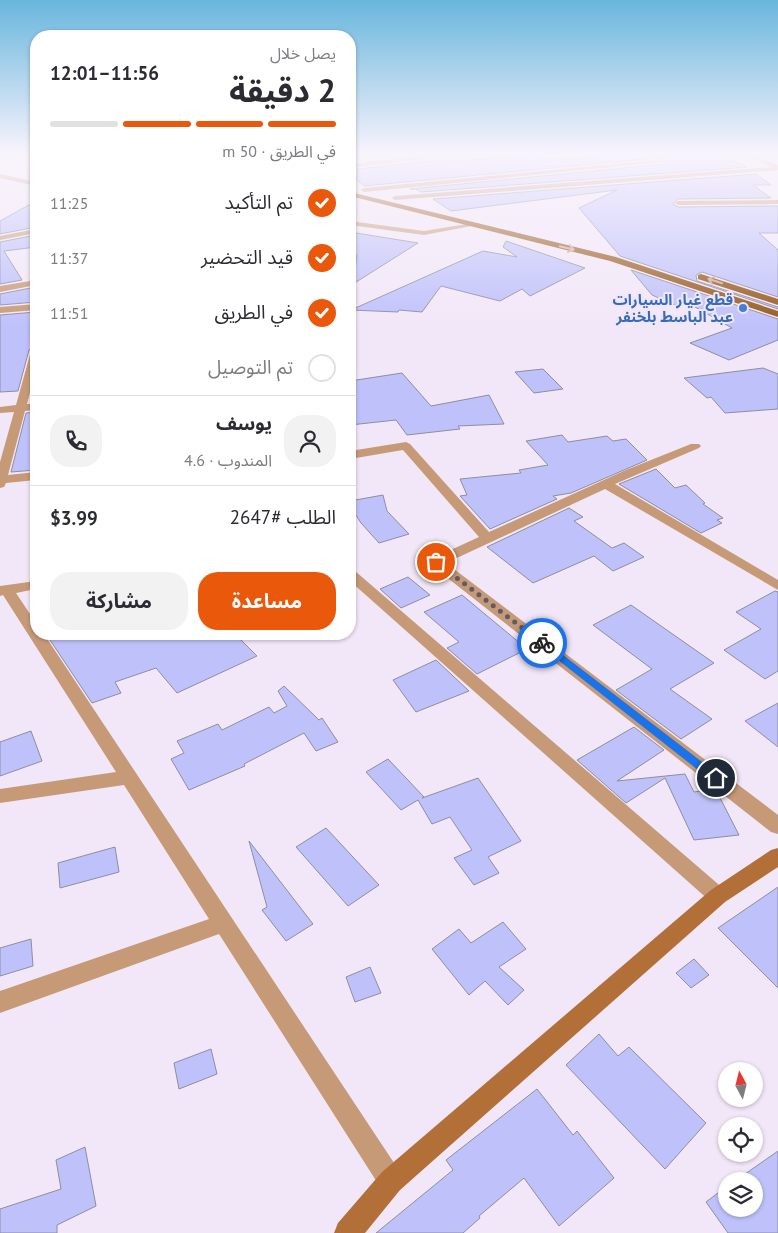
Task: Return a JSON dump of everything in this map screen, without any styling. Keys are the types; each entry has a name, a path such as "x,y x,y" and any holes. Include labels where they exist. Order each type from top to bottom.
{"main road":[{"path":"420,212 613,260 778,314"},
{"path":"452,212 580,242"},
{"path":"608,249 618,251"},
{"path":"694,274 778,302"}],"street":[{"path":"356,224 424,233 473,225"},
{"path":"0,238 30,232"},
{"path":"0,289 30,284"},
{"path":"0,310 30,308"},
{"path":"30,373 1,482 30,477"},
{"path":"0,410 30,408"},
{"path":"356,454 406,446 487,538"},
{"path":"695,446 436,562 778,826"},
{"path":"607,485 778,586"},
{"path":"356,579 718,896"},
{"path":"30,586 4,591 30,630"},
{"path":"37,640 224,923 391,1181"},
{"path":"0,796 128,777"},
{"path":"348,1233 391,1181 718,896 778,856"},
{"path":"0,1002 224,923"}],"building":[{"path":"17,212 30,212 30,228 0,234 0,221"},
{"path":"582,212 778,212 778,233 759,233 778,250 778,297 702,272 696,275 697,281 778,307 778,309 620,256"},
{"path":"356,233 418,243 356,282"},
{"path":"30,236 30,248 4,251 22,280 0,284 0,242"},
{"path":"506,241 585,268 530,296 522,289 500,301 441,286 422,312 356,310 356,308 483,251 517,257 503,247"},
{"path":"631,270 778,319 778,340 729,360 690,343 732,328 688,303 675,305 652,295"},
{"path":"30,288 30,302 0,305 0,294"},
{"path":"30,312 30,349 18,391 0,392 0,315"},
{"path":"763,368 778,374 778,409 725,413 711,397 707,398 684,378"},
{"path":"543,369 563,389 534,393 515,372"},
{"path":"402,373 431,406 489,395 504,424 458,426 460,429 407,435 396,420 356,424 356,380"},
{"path":"26,413 30,413 30,470 11,472"},
{"path":"562,435 568,442 607,436 613,441 626,439 647,460 571,493 553,496 557,499 490,529 460,496 467,495 460,479 521,473 519,470 548,465 526,441"},
{"path":"656,469 675,488 686,485 705,503 703,504 723,518 717,520 722,523 701,533 619,484"},
{"path":"383,495 387,511 409,534 379,543 356,515 356,500"},
{"path":"569,508 583,517 574,521 612,548 624,543 644,557 613,571 594,556 533,583 487,547"},
{"path":"408,577 430,595 401,608 380,589"},
{"path":"775,591 778,592 778,671 765,679 724,650 761,629 736,612"},
{"path":"462,595 527,649 477,674 447,648 459,642 424,612"},
{"path":"631,605 714,663 670,689 712,719 681,739 616,690 652,669 593,625"},
{"path":"50,640 241,640 257,656 177,693 156,668 115,682 121,693 92,703"},
{"path":"436,660 469,691 416,712 393,680"},
{"path":"284,686 319,720 322,718 338,742 316,751 304,733 244,764 245,766 189,790 171,759 184,753 177,741 218,724 222,730 269,707 274,713 287,706 278,691"},
{"path":"778,703 778,747 745,721"},
{"path":"634,727 664,750 617,781 685,774 694,792 714,789 717,792 739,835 694,840 665,778 626,803 577,760"},
{"path":"31,731 42,761 0,776 0,742"},
{"path":"388,759 424,797 422,798 478,778 521,841 488,857 499,873 474,885 454,858 472,850 450,817 432,824 418,800 401,810 366,772"},
{"path":"326,828 379,885 348,906 296,847"},
{"path":"249,841 313,924 286,941 262,910 267,907"},
{"path":"115,847 119,872 60,888 58,863"},
{"path":"778,887 778,988 718,928"},
{"path":"503,922 526,949 499,967 524,990 508,1005 485,981 469,995 432,949 459,929 471,943"},
{"path":"31,939 33,966 0,976 0,948"},
{"path":"694,959 709,975 691,988 676,973"},
{"path":"370,967 381,993 355,1002 346,977"},
{"path":"599,1034 618,1056 629,1047 706,1123 665,1169 566,1065"},
{"path":"211,1049 217,1074 179,1089 174,1063"},
{"path":"537,1089 573,1135 577,1131 614,1178 559,1226 524,1178 479,1216 480,1218 463,1233 376,1233 453,1170 446,1160"},
{"path":"85,1147 96,1206 57,1225 57,1233 0,1233 0,1209 61,1189 56,1160"},
{"path":"778,1151 778,1233 728,1233 706,1202 718,1193 718,1217 763,1217 763,1172 748,1172"}],"way so far":[{"path":"436,562 542,643"}],"place":[{"name":"قطع غيار السيارات عبد الباسط بلخنفر","path":"743,308"}],"route":[{"path":"542,643 716,778"}]}
